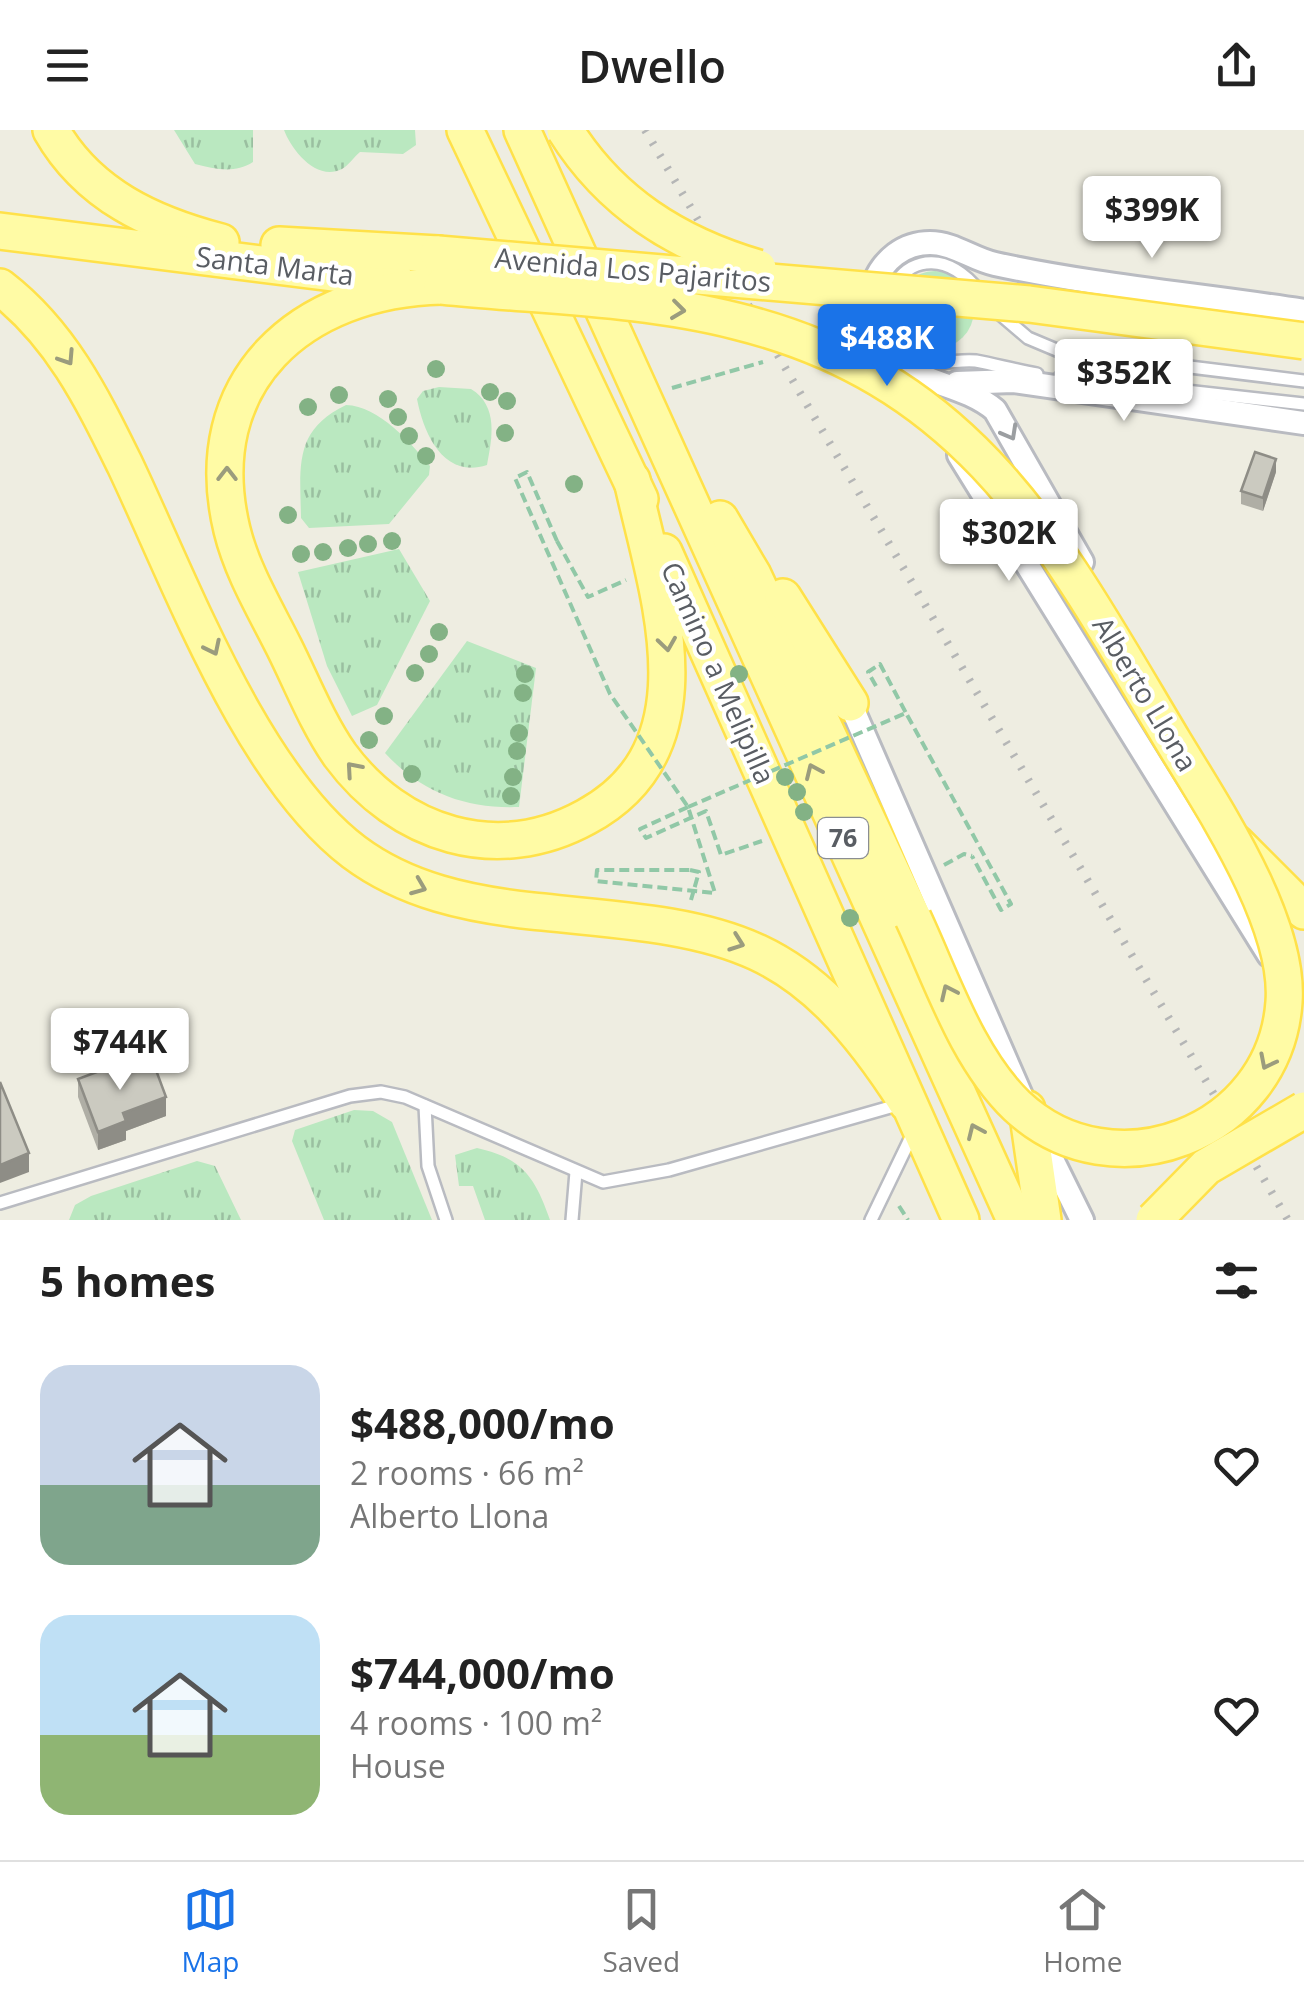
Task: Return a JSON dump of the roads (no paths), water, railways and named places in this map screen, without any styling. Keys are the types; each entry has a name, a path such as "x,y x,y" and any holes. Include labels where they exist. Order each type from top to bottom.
{"main road":[{"path":"51,130 73,164 107,194 169,227 222,242"},
{"name":"Camino a Melipilla","path":"465,130 632,480 960,1220"},
{"name":"Camino a Melipilla","path":"522,130 1016,1220"},
{"path":"565,130 608,188 666,230 748,265 831,287"},
{"name":"Santa Marta","path":"0,231 108,244 440,270"},
{"name":"Santa Marta","path":"108,244 222,242 440,270"},
{"path":"440,270 306,321 260,364 232,428 226,480 237,549 338,752 396,810 452,836 525,840 556,832 597,811 643,765 667,697 667,640 632,480"},
{"name":"Avenida Los Pajaritos","path":"440,270 831,287 1078,309 1304,341"},
{"name":"Alberto Llona","path":"440,270 734,320 834,354 929,411 992,467 1049,536 1232,838 1304,911"},
{"path":"0,288 47,330 87,390 262,745 316,820 381,869 439,894 496,907 683,928 741,943 802,977 863,1038 912,1114"},
{"path":"670,456 864,696"},
{"path":"714,510 753,575 980,1056 1020,1109 1049,1130 1082,1144 1118,1150 1172,1143 1205,1129 1238,1104 1266,1067 1282,1023 1281,954 1232,838"},
{"path":"1027,1109 1043,1220"},
{"path":"1154,1220 1206,1168 1304,1110"}],"street":[{"path":"1304,311 992,263 930,243 897,253 881,268 870,294 872,331 884,351 907,372 1156,767 1304,1014"},
{"path":"907,372 941,382 1013,381 1304,422"},
{"name":"Alberto Llona","path":"941,382 978,396 1007,425 1053,515 1187,743 1282,884 1304,901"},
{"path":"864,696 926,874 1027,1109 1082,1220"},
{"path":"1156,767 1156,752 1163,741 1187,743"}],"lane":[{"path":"1304,381 1059,351 1028,338 1006,322 966,275 946,262 913,267 896,280 888,296 888,316 896,336 920,358 933,362 971,360 1043,375 1304,404"},
{"path":"0,1204 350,1096 382,1092 425,1106 604,1182 912,1114"},
{"path":"425,1106 428,1166 446,1220"},
{"path":"871,1220 912,1114"},
{"path":"572,1220 576,1172"}],"railway":[{"path":"645,130 1288,1220"}]}
